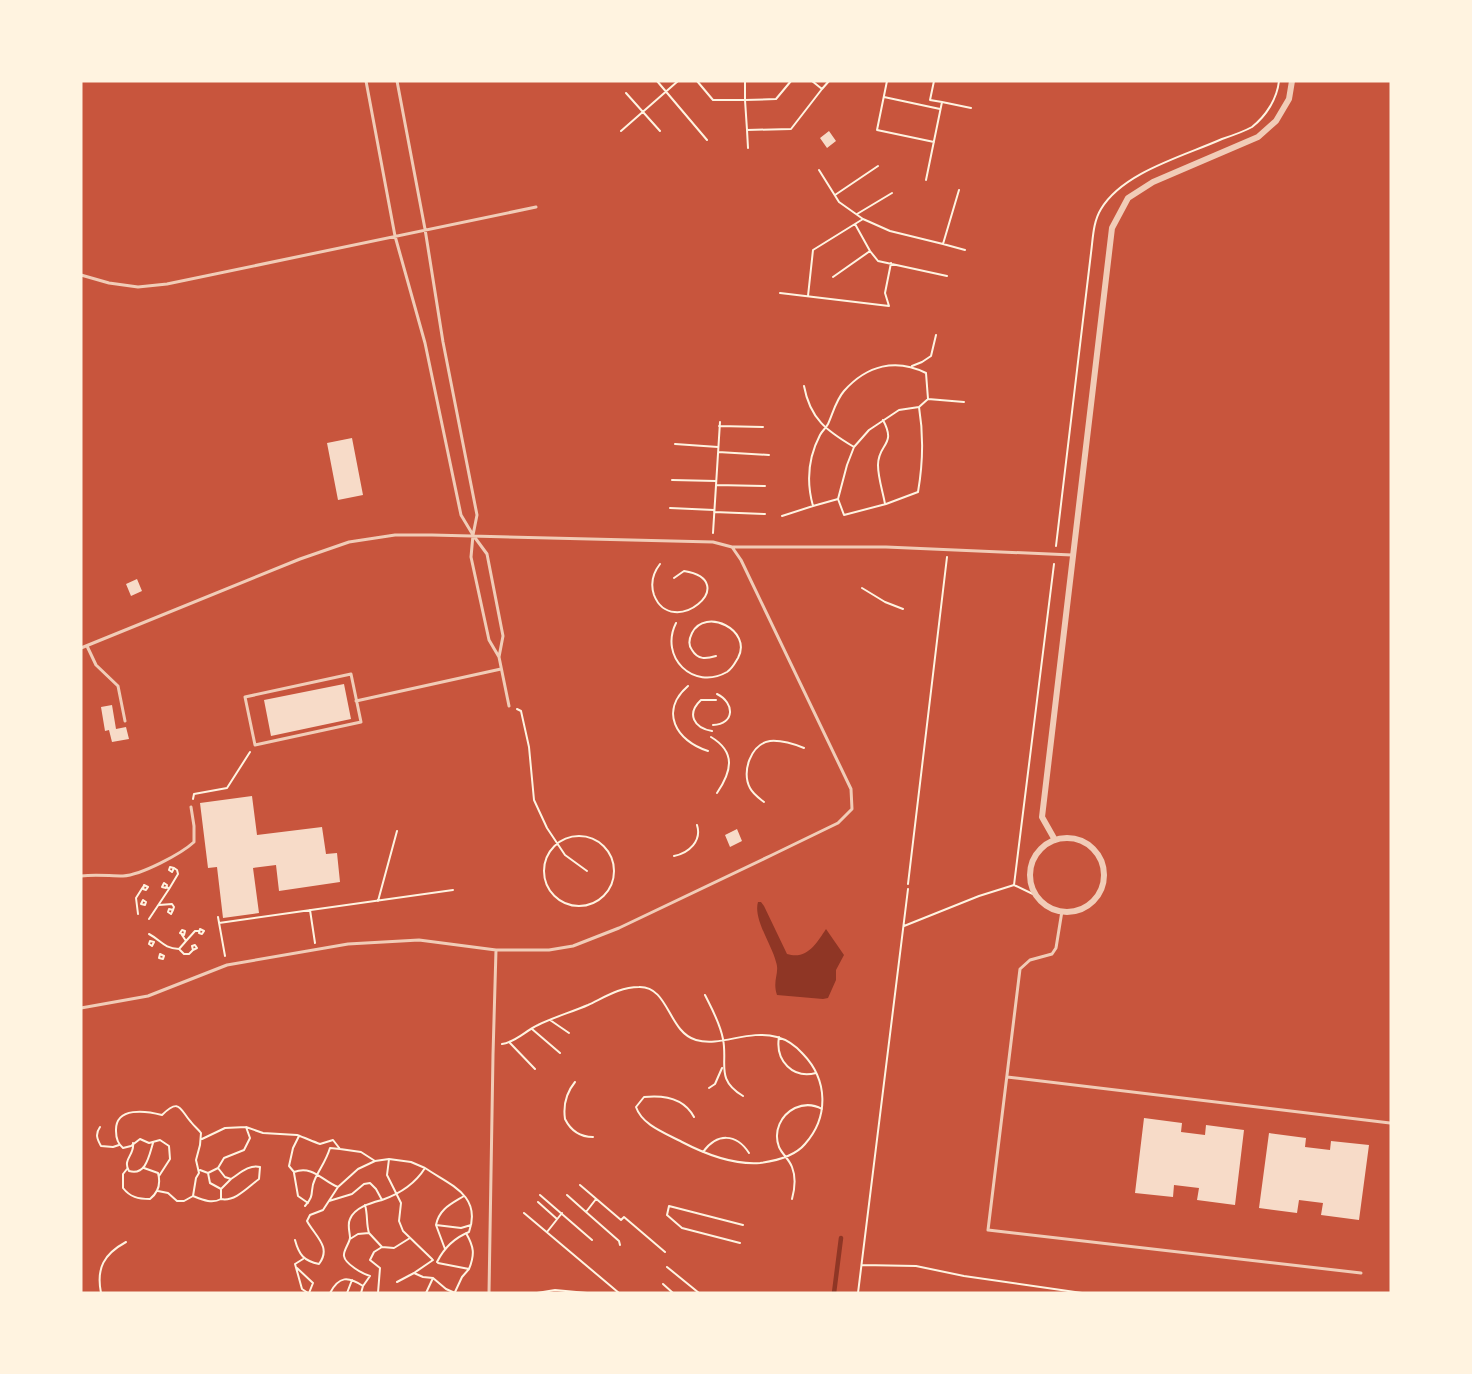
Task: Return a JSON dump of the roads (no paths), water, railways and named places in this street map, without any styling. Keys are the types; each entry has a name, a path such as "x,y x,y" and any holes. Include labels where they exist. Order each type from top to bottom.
{"street":[{"path":"1055,840 1042,817 1113,228 1128,198 1153,182 1258,137 1276,121 1289,99 1292,81"},
{"path":"1068,838 1080,841 1091,847 1102,863 1104,875 1101,889 1095,900 1071,912 1046,905 1037,896 1031,884 1030,871 1034,859 1039,852 1055,840 1068,838"}],"lane":[{"path":"371,81 366,82 395,236 425,343 462,515 486,554 503,636 500,657 508,706"},
{"path":"398,81 443,342 477,514 471,557 489,640 500,657"},
{"path":"81,275 109,283 138,287 167,284 536,207"},
{"path":"81,648 300,559 349,542 395,535 713,542 732,547 886,547 1074,555"},
{"path":"81,1008 148,996 227,965 348,944 419,940 496,950 549,950 573,946 619,928 838,823 852,809 851,789 741,560 732,547"},
{"path":"87,646 96,665 118,686 124,721"},
{"path":"356,701 502,668"},
{"path":"351,674 356,701 361,722 255,745 245,697 351,674"},
{"path":"81,876 135,875 184,851 194,842 191,807"},
{"path":"1062,911 1056,948 1052,954 1030,960 1020,969 988,1230 1361,1273"},
{"path":"489,1293 496,950"},
{"path":"1007,1077 1390,1123"}],"waterway":[{"path":"834,1293 841,1238"}]}
